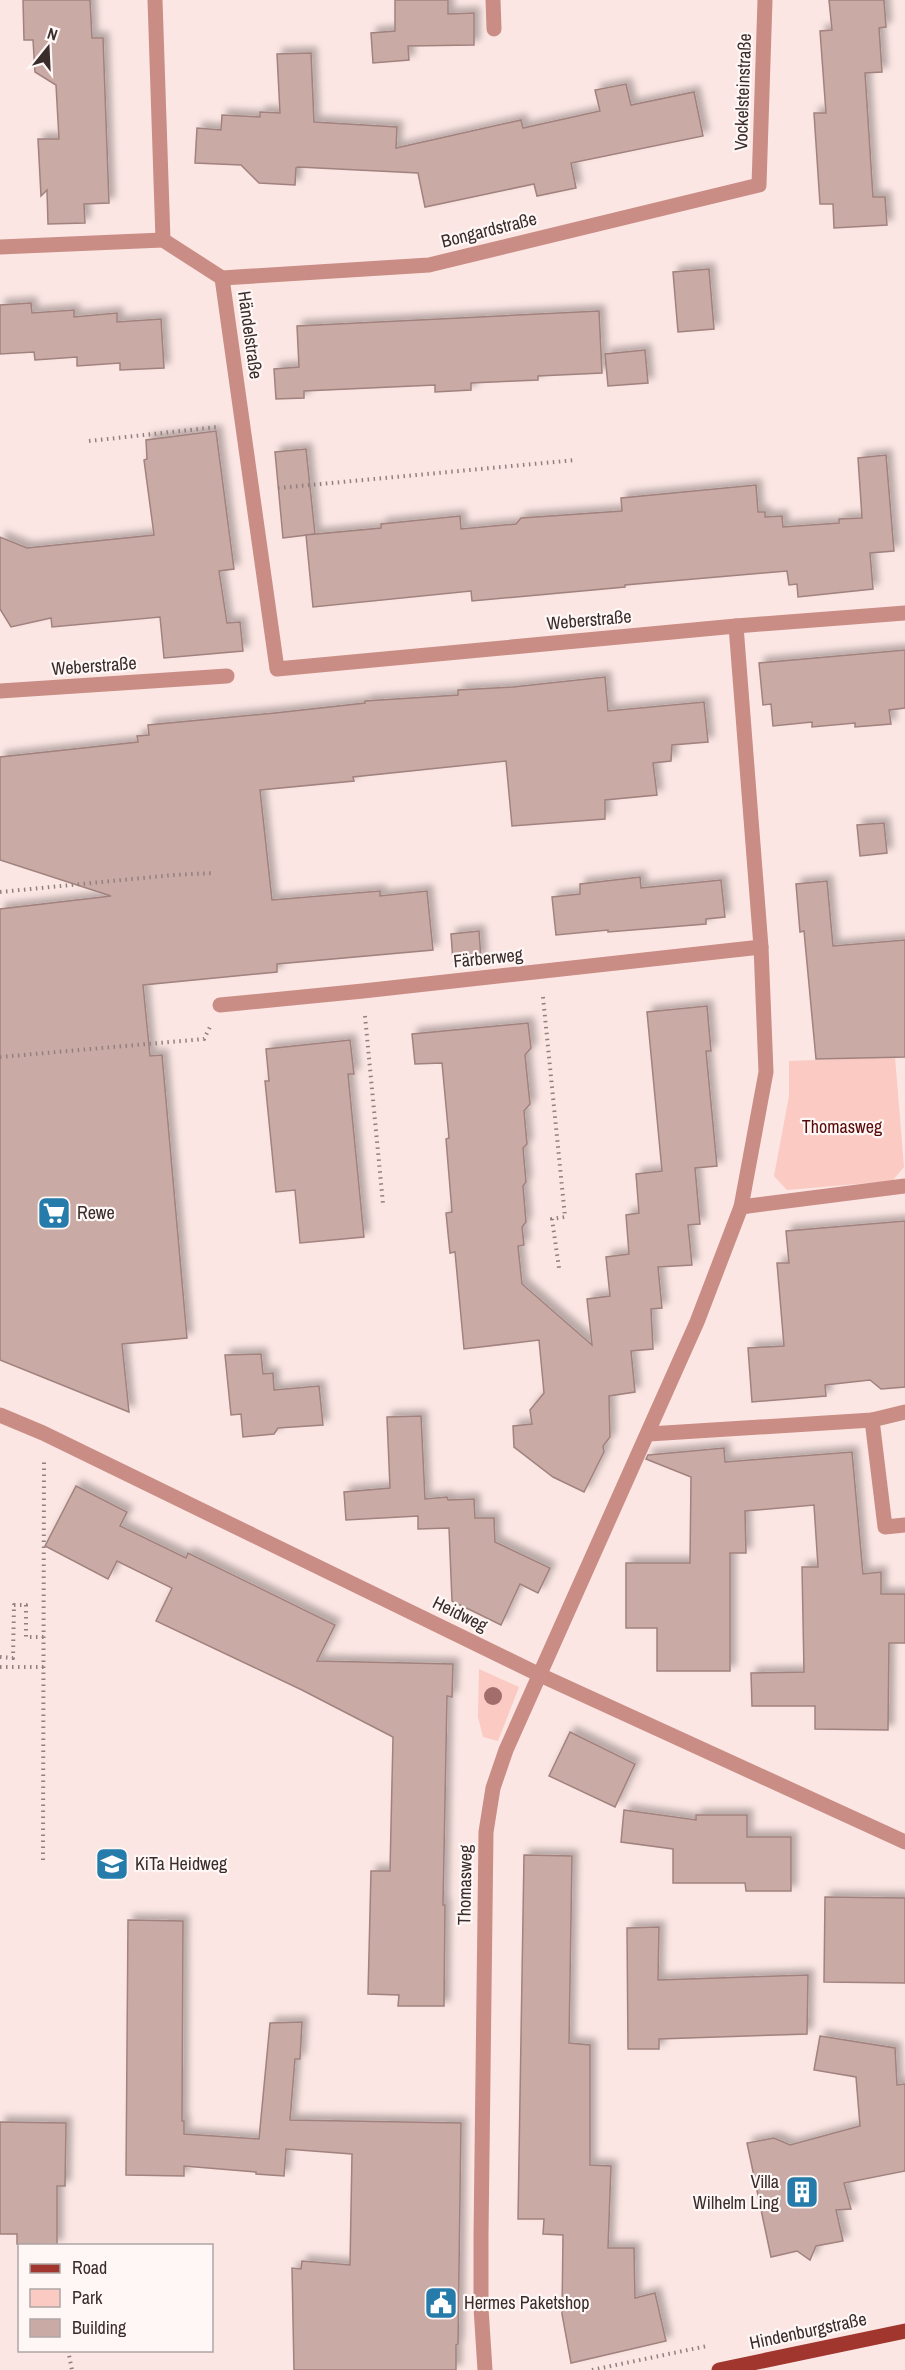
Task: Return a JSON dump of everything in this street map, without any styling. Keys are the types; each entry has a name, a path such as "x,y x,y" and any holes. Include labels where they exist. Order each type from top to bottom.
{"main road":[{"name":"Hindenburgstraße","path":"719,2370 905,2331"}],"street":[{"path":"0,247 163,240 155,0"},
{"path":"493,0 494,29"},
{"name":"Vockelsteinstraße","path":"759,185 765,0"},
{"name":"Bongardstraße","path":"222,278 429,265 759,185"},
{"name":"Händelstraße","path":"163,240 222,278 277,669"},
{"name":"Weberstraße","path":"277,669 736,626 905,613"},
{"name":"Thomasweg","path":"485,2370 481,2223 486,1832 493,1788 506,1750 698,1322 741,1207 766,1072 761,947 736,626"},
{"name":"Weberstraße","path":"0,691 227,676"},
{"name":"Färberweg","path":"220,1005 761,947"},
{"path":"741,1207 905,1186"},
{"path":"649,1434 872,1420 905,1412"},
{"name":"Heidweg","path":"0,1415 43,1433 540,1675 905,1842"},
{"path":"872,1420 885,1527 905,1525"}],"path":[{"path":"89,441 243,424"},
{"path":"253,491 576,460"},
{"path":"0,892 214,873"},
{"path":"540,972 565,1217 552,1219 559,1268"},
{"path":"363,991 383,1204"},
{"path":"0,1057 204,1039 220,1005"},
{"path":"43,1433 46,1501 44,1860"},
{"path":"0,1657 13,1658 14,1605 26,1605 26,1637 45,1637"},
{"path":"0,1667 44,1667"},
{"path":"68,2352 72,2370"}],"green space":[{"name":"Thomasweg","path":"895,1057 904,1167 892,1181 787,1190 774,1176 789,1096 789,1061"},
{"path":"479,1669 519,1687 498,1741 483,1737 478,1717"}],"building":[{"path":"23,0 90,0 92,38 103,38 109,203 84,204 85,223 48,224 47,190 41,196 38,139 59,139 56,85 35,72 33,40 24,40"},
{"path":"395,0 448,0 448,14 474,13 474,45 408,46 409,60 373,63 371,33 395,31"},
{"path":"829,0 884,0 886,27 879,28 882,72 865,73 873,197 885,197 887,225 834,228 833,204 820,204 814,113 826,113 820,31 832,30"},
{"path":"311,53 314,122 397,127 396,148 521,120 523,128 600,111 595,90 626,84 631,105 694,92 703,136 571,163 576,188 537,196 534,184 425,207 418,173 298,167 296,168 295,185 259,183 241,165 195,163 197,128 221,130 222,115 260,117 260,112 280,113 277,54"},
{"path":"709,269 714,329 678,332 673,272"},
{"path":"31,303 32,313 74,310 74,317 117,313 117,322 161,319 164,368 120,370 120,363 77,366 77,357 35,360 34,352 0,354 0,305"},
{"path":"599,311 602,373 538,376 538,380 471,383 471,390 435,392 435,385 304,391 304,398 276,399 274,369 299,367 297,326"},
{"path":"645,350 648,383 608,386 605,354"},
{"path":"216,431 234,569 219,571 227,623 240,622 243,651 164,658 160,617 52,627 51,618 11,627 0,609 0,537 27,548 154,535 144,460 147,459 146,440"},
{"path":"306,449 315,534 283,538 275,452"},
{"path":"886,455 894,551 870,553 873,589 798,597 797,584 789,585 787,571 472,601 471,591 313,607 306,535 381,528 381,524 460,516 461,529 516,524 521,518 622,511 621,498 756,485 758,512 765,512 765,517 782,516 783,527 839,523 839,519 862,518 858,458"},
{"path":"905,650 905,708 889,710 891,724 855,727 855,723 812,727 812,722 773,726 771,704 763,705 759,663"},
{"path":"605,677 608,711 704,702 708,742 672,745 671,761 653,763 657,795 605,800 605,819 512,826 506,761 353,777 354,781 260,790 272,900 380,891 380,896 427,891 433,950 277,964 277,972 143,985 150,1056 162,1055 187,1338 122,1344 129,1412 0,1360 0,909 111,896 0,860 0,757 138,742 137,736 149,735 148,725 275,713 365,703 365,701 458,695 458,690 513,687"},
{"path":"884,823 887,853 860,856 857,825"},
{"path":"640,877 641,888 721,880 725,917 706,919 706,924 556,935 552,897 580,894 580,884"},
{"path":"827,881 833,946 905,940 905,1057 816,1059 804,931 800,932 796,884"},
{"path":"479,931 481,959 453,961 451,934"},
{"path":"707,1006 711,1051 706,1051 717,1166 695,1168 700,1224 688,1225 692,1265 658,1267 662,1308 651,1309 653,1349 631,1351 635,1392 609,1396 610,1437 603,1446 604,1452 584,1492 553,1477 514,1447 513,1426 532,1424 530,1410 544,1393 539,1340 464,1349 455,1252 450,1253 446,1213 452,1212 446,1139 449,1138 442,1063 415,1064 412,1034 528,1023 531,1048 525,1055 530,1104 524,1111 527,1144 523,1148 526,1222 522,1227 524,1245 518,1246 522,1284 592,1345 587,1299 610,1296 606,1257 629,1254 626,1215 639,1213 636,1174 662,1171 647,1012"},
{"path":"350,1040 354,1074 348,1074 364,1237 300,1243 295,1190 276,1192 265,1081 269,1081 266,1049"},
{"path":"905,1221 905,1387 881,1389 870,1380 825,1385 826,1396 752,1402 748,1348 784,1346 777,1263 789,1263 786,1231"},
{"path":"261,1354 263,1374 273,1373 274,1390 319,1386 323,1425 278,1428 274,1434 243,1437 241,1414 231,1415 225,1355"},
{"path":"421,1416 425,1499 447,1497 448,1500 474,1499 475,1518 494,1518 495,1542 550,1568 538,1593 520,1584 501,1625 452,1601 449,1528 418,1529 418,1516 346,1520 344,1492 390,1488 387,1417"},
{"path":"724,1448 725,1462 852,1452 863,1574 881,1572 881,1594 905,1594 905,1643 889,1643 888,1730 815,1729 815,1706 752,1706 751,1673 804,1672 802,1567 818,1567 814,1505 745,1511 746,1553 730,1553 730,1671 657,1671 657,1628 626,1628 626,1563 690,1563 691,1477 646,1459 648,1455"},
{"path":"76,1486 127,1512 120,1526 186,1558 188,1553 335,1625 317,1661 453,1664 452,1697 447,1696 443,1905 445,1905 444,2006 398,2006 399,1995 368,1994 371,1871 390,1871 393,1737 302,1690 156,1621 172,1588 117,1561 108,1579 45,1546"},
{"path":"570,1732 635,1764 615,1807 549,1776"},
{"path":"624,1810 696,1820 696,1815 747,1815 747,1837 791,1837 791,1891 746,1891 745,1883 673,1883 673,1849 621,1842"},
{"path":"524,1855 572,1856 569,2043 590,2045 590,2165 611,2166 608,2248 634,2248 635,2298 655,2293 666,2341 571,2363 562,2314 563,2235 543,2234 544,2219 518,2219"},
{"path":"825,1897 905,1898 905,1983 824,1982"},
{"path":"128,1920 183,1921 182,2121 184,2121 184,2134 259,2139 270,2023 302,2022 300,2059 295,2059 290,2120 461,2123 456,2370 294,2370 292,2268 301,2269 302,2261 350,2265 352,2154 286,2149 284,2176 184,2166 184,2176 126,2175"},
{"path":"659,1927 658,1980 808,1975 807,2034 659,2039 659,2049 628,2049 627,1928"},
{"path":"820,2036 895,2048 897,2085 905,2084 905,2171 844,2183 851,2209 836,2210 843,2241 816,2246 810,2260 797,2251 771,2257 747,2143 774,2138 790,2145 860,2126 856,2077 814,2070"},
{"path":"0,2122 66,2123 65,2186 57,2186 57,2244 17,2244 17,2234 0,2234"}],"place":[{"name":"Rewe","path":"54,1213"},
{"name":"KiTa Heidweg","path":"112,1864"},
{"name":"Villa Wilhelm Ling","path":"802,2192"},
{"name":"Hermes Paketshop","path":"441,2303"}]}
